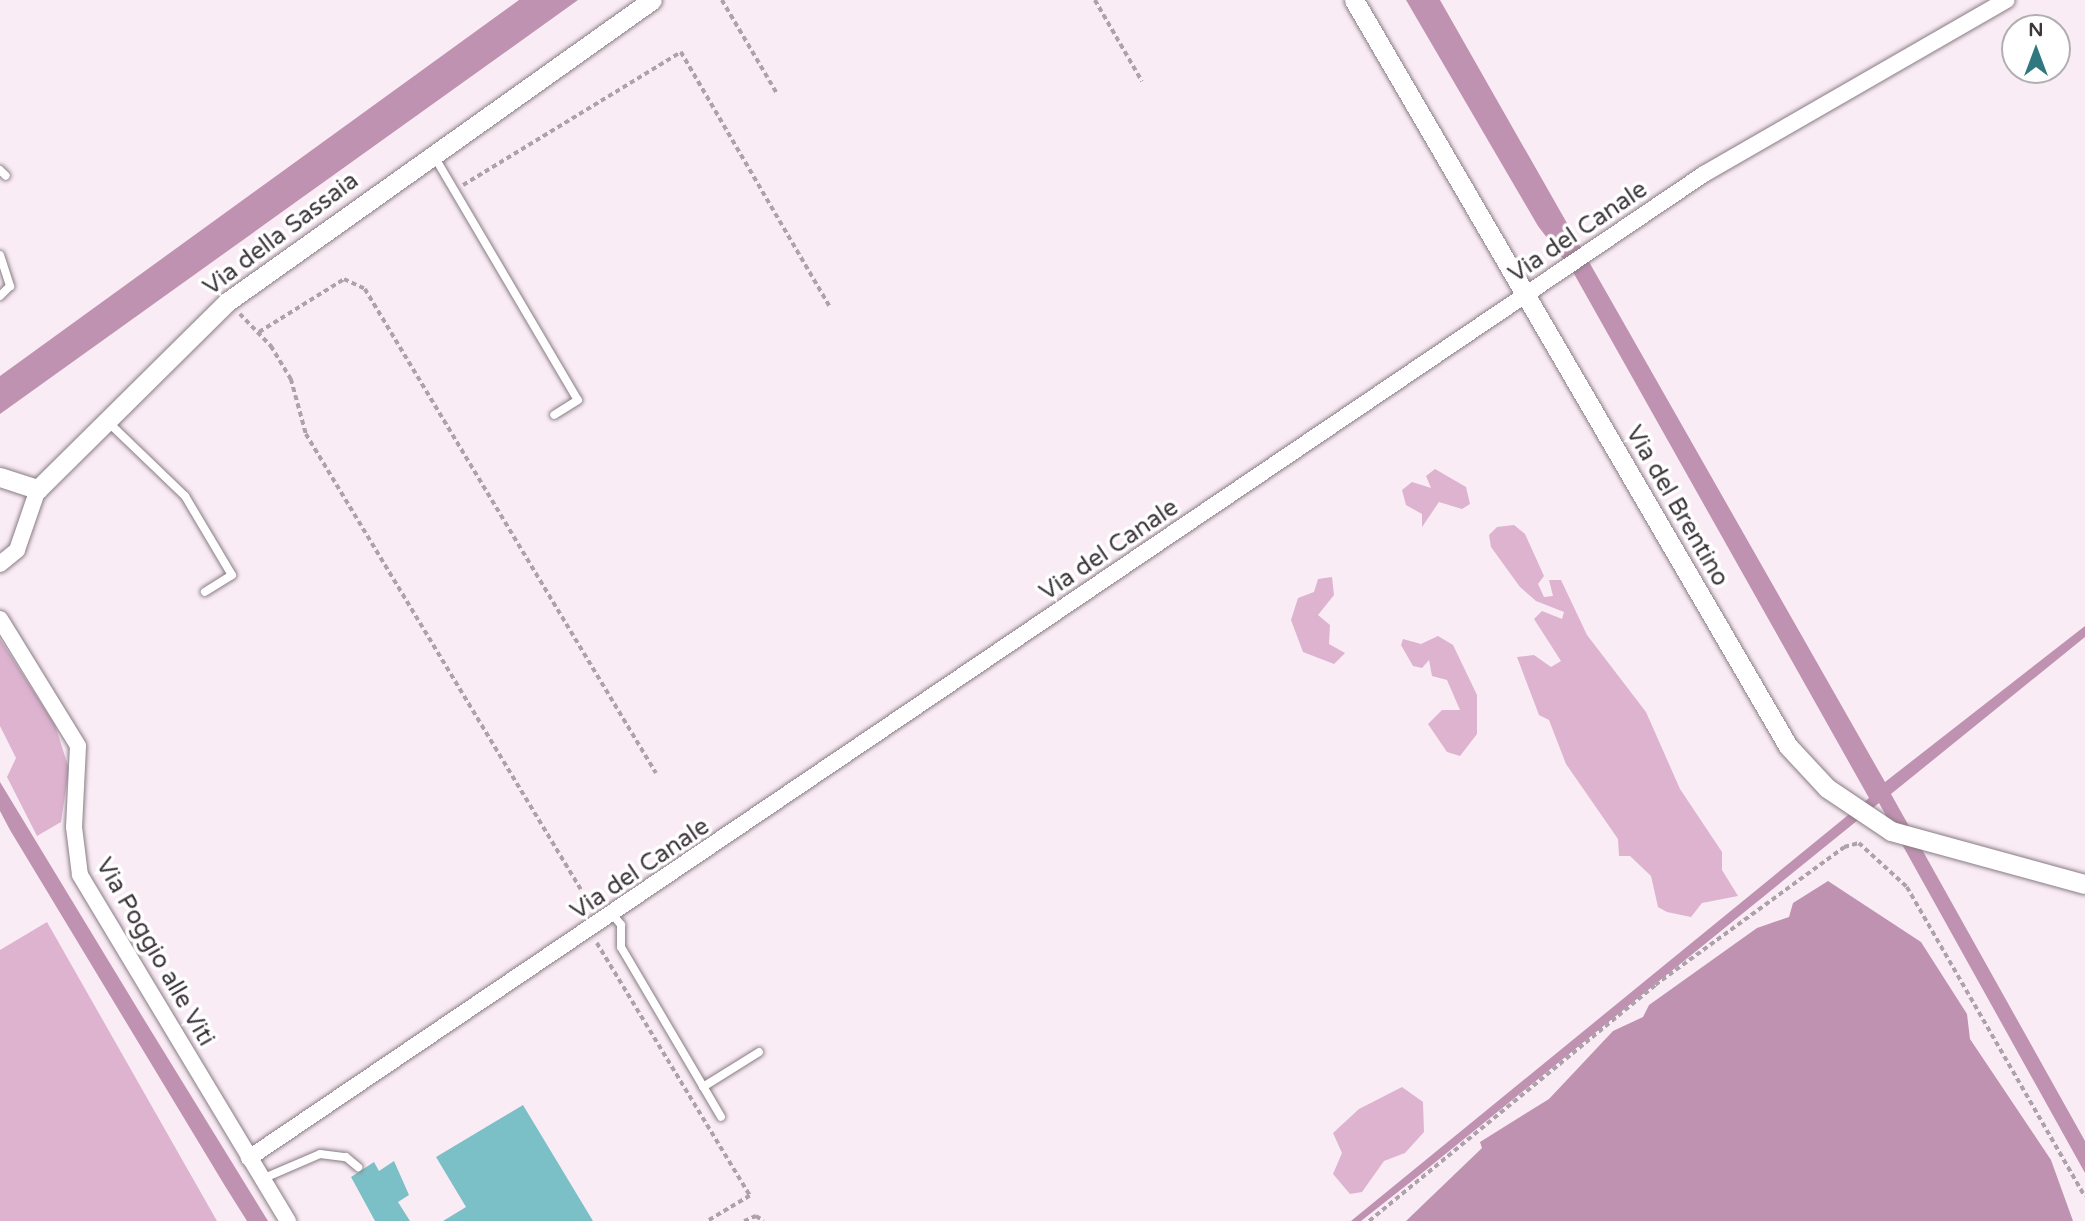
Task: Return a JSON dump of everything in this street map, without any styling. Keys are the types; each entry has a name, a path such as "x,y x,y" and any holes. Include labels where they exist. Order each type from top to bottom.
{"street":[{"name":"Via della Sassaia","path":"0,564 17,550 38,489 105,419 227,302 432,152 652,0"},
{"name":"Via del Brentino","path":"1354,0 1788,746 1852,806 1891,831 1936,847 2085,884"},
{"name":"Via del Canale","path":"249,1158 601,923 1704,174 2006,0"},
{"path":"0,477 38,489"},
{"name":"Via Poggio alle Viti","path":"0,619 78,746 74,827 80,875 288,1221"}],"lane":[{"path":"432,152 578,400 554,415"},
{"path":"0,255 10,286 0,296"},
{"path":"105,419 185,496 232,575 205,592"},
{"path":"601,923 621,925 621,947 721,1116"},
{"path":"703,1087 759,1052"},
{"path":"262,1179 320,1154 346,1157 358,1167"}],"path":[{"path":"722,0 778,96"},
{"path":"1095,0 1143,81"},
{"path":"454,190 681,52 830,307"},
{"path":"259,332 344,279 365,289 656,773"},
{"path":"227,302 259,332 291,379 306,434 601,923 750,1196 708,1221"},
{"path":"1369,1221 1655,985 1844,847 1859,843 1907,887 2085,1196"},
{"path":"744,1221 756,1216 764,1221"}],"shaded area":[{"path":"519,0 578,0 0,414 0,376"},
{"path":"1406,0 1440,0 1885,782 2085,626 2085,637 1891,794 2085,1141 2085,1173 1879,803 1422,1173 1361,1221 1351,1221 1869,798 1573,272 1538,226"},
{"path":"1435,469 1466,487 1470,504 1462,509 1439,502 1422,527 1422,514 1406,505 1402,490 1412,482 1431,488 1426,476"},
{"path":"1514,525 1525,534 1544,576 1538,584 1544,597 1553,596 1549,580 1561,580 1587,635 1646,712 1680,789 1722,852 1722,870 1738,896 1702,903 1691,917 1667,912 1658,907 1651,876 1630,856 1619,856 1618,839 1566,764 1549,720 1539,715 1517,657 1534,655 1551,667 1561,661 1534,619 1542,611 1562,619 1564,612 1536,601 1520,587 1491,547 1489,535 1497,527"},
{"path":"1332,577 1334,595 1318,615 1330,625 1329,644 1345,653 1334,664 1303,652 1291,620 1298,598 1314,592 1318,579"},
{"path":"1438,636 1453,645 1477,695 1477,734 1460,756 1447,752 1428,724 1442,710 1460,710 1447,680 1432,676 1429,660 1422,668 1413,666 1401,645 1403,639 1421,644"},
{"path":"0,639 55,725 69,769 61,822 37,836 7,777 16,758 0,726"},
{"path":"0,782 268,1221 247,1221 225,1186 10,830 0,811"},
{"path":"1828,881 1921,942 1967,1014 1970,1039 2051,1160 2073,1221 1406,1221 1482,1148 1480,1142 1549,1099 1613,1031 1643,1017 1649,1005 1757,928 1789,917 1793,903"},
{"path":"47,922 217,1221 0,1221 0,950"},
{"path":"1402,1087 1423,1102 1424,1132 1405,1153 1384,1161 1362,1192 1350,1194 1333,1174 1342,1153 1333,1133 1359,1109"}],"building":[{"path":"523,1105 593,1221 443,1221 466,1207 436,1157"},
{"path":"394,1161 409,1195 398,1202 410,1221 375,1221 351,1177 374,1162 379,1171"}]}
